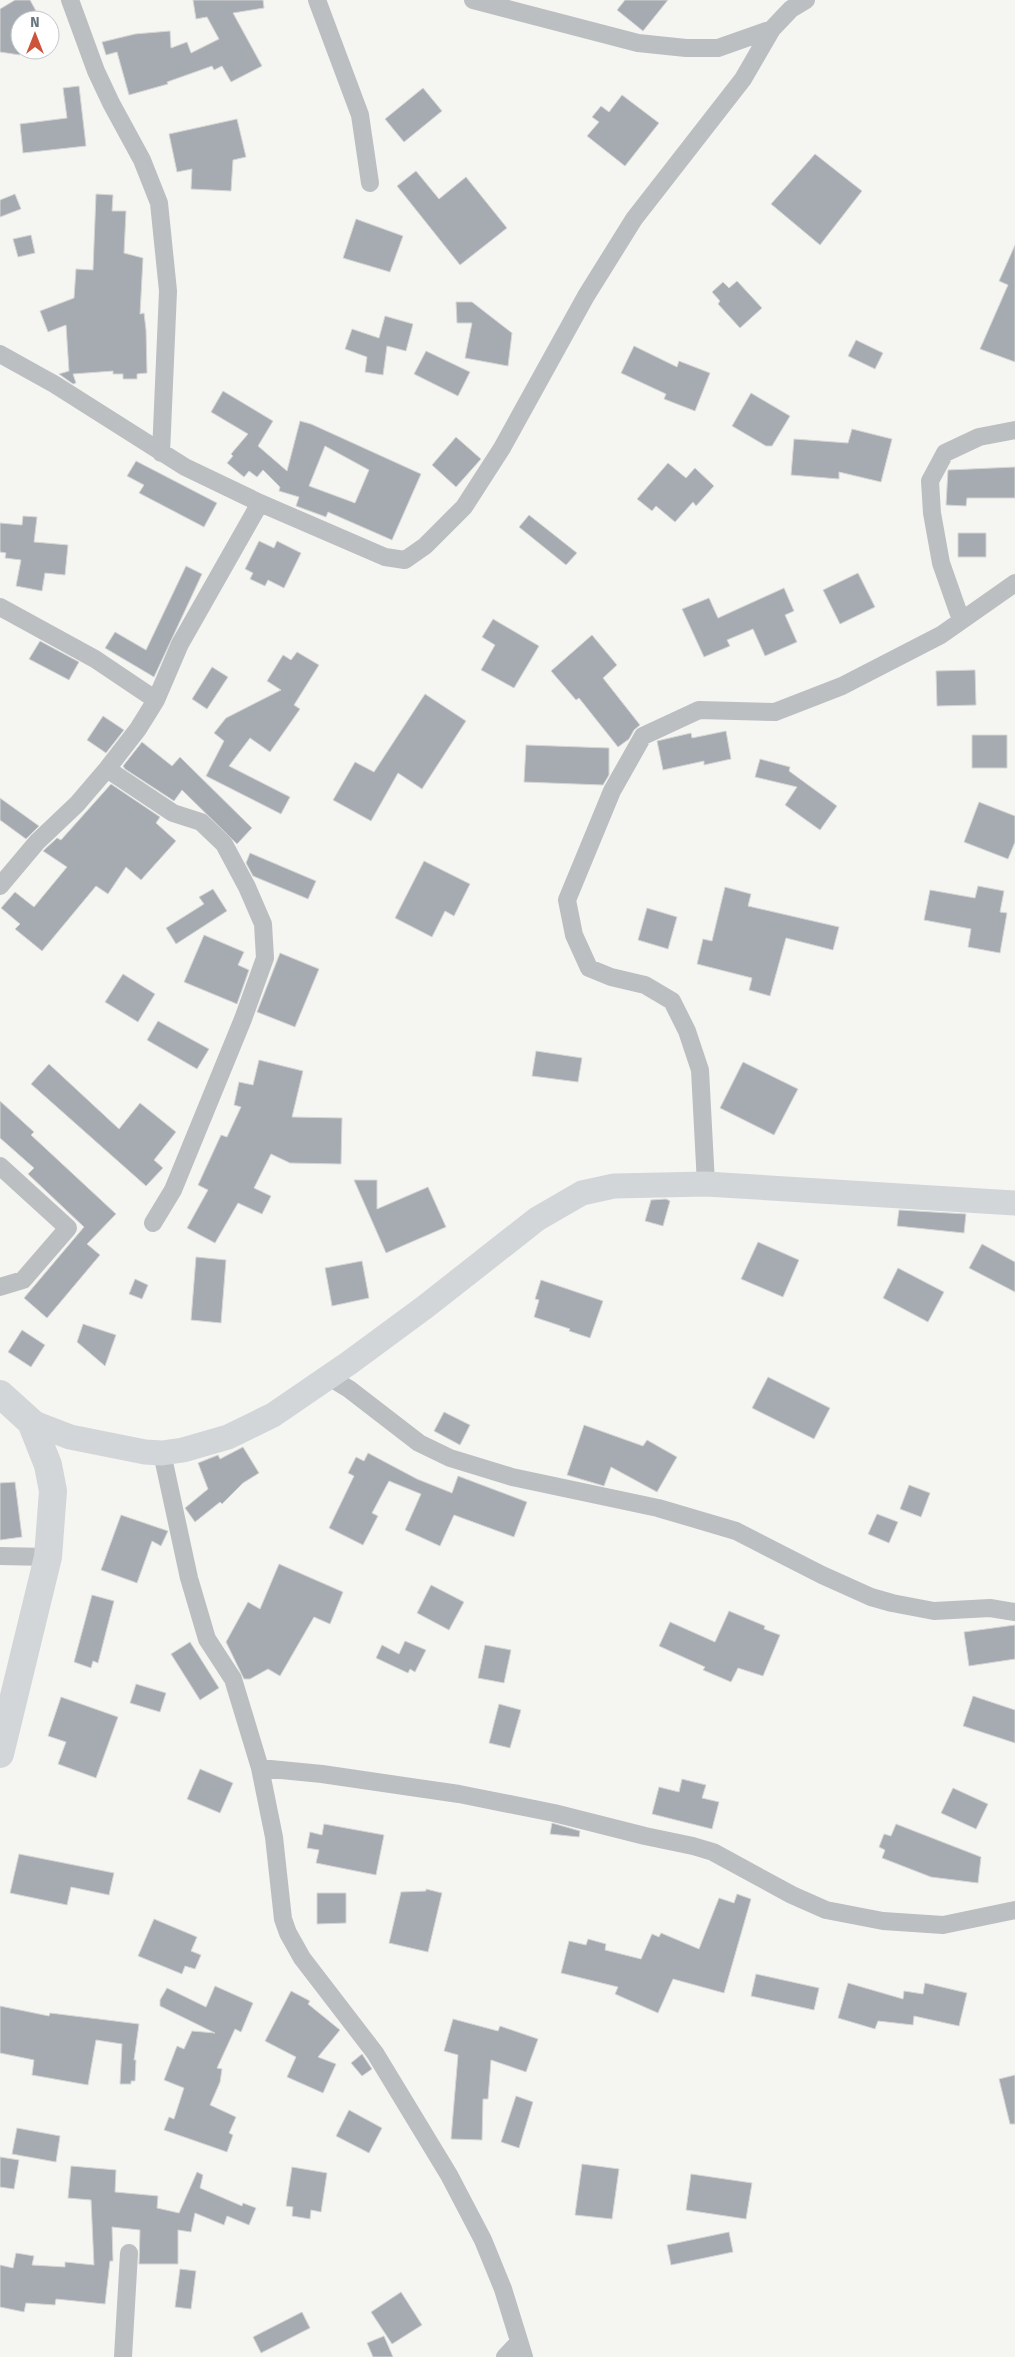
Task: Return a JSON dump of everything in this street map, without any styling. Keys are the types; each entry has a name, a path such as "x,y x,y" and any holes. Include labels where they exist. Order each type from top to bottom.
{"main road":[{"path":"0,1394 31,1422 70,1437 100,1444 162,1453 200,1447 250,1428 273,1415 425,1307 537,1219 582,1193 614,1186 706,1184 1015,1203"},
{"path":"0,1754 48,1557 53,1491 48,1464 31,1422"}],"street":[{"path":"70,0 96,71 142,160 158,203 168,292 161,453"},
{"path":"317,0 360,115 370,183"},
{"path":"473,0 638,43 686,48 718,48 772,29"},
{"path":"0,354 54,384 161,453 260,504 385,557 406,560 425,546 464,507 502,448 586,296 634,219 742,79 772,29 791,9 806,0"},
{"path":"962,620 942,563 932,513 930,481 945,454 980,437 1015,430"},
{"path":"0,886 37,842 77,804 138,729 156,700 180,644 260,504"},
{"path":"706,1184 700,1070 687,1031 672,1001 645,985 611,977 590,968 574,935 567,900 612,791 643,736 699,710 775,712 842,686 941,635 1015,583"},
{"path":"0,606 95,659 156,700"},
{"path":"107,769 173,813 201,822 224,844 247,887 263,924 265,958 243,1019 173,1190 153,1223"},
{"path":"0,1166 68,1228 24,1280 0,1287"},
{"path":"329,1377 349,1389 419,1443 450,1458 512,1477 658,1508 736,1531 822,1575 870,1597 892,1603 934,1611 990,1608 1015,1612"},
{"path":"162,1453 189,1578 207,1639 233,1680 260,1768 274,1837 283,1919 288,1934 302,1958 375,2053 449,2174 483,2240 503,2289 522,2349 505,2357"},
{"path":"0,1556 48,1557"},
{"path":"260,1768 322,1774 459,1794 554,1813 693,1846 713,1852 792,1895 826,1910 883,1921 943,1925 1015,1910"},
{"path":"123,2357 129,2253"}],"building":[{"path":"15,0 30,0 36,10 10,10 10,54 0,52 0,9"},
{"path":"193,0 263,0 264,8 233,13 262,66 231,82 222,66 214,70 212,66 167,82 168,84 129,95 117,52 106,55 102,42 135,34 170,31 171,48 187,42 191,53 219,39 207,17 196,19"},
{"path":"625,0 668,0 643,31 617,10"},
{"path":"79,86 86,146 23,153 20,124 67,118 63,88"},
{"path":"423,88 442,111 404,142 385,119"},
{"path":"622,95 659,123 625,166 587,136 599,122 592,117 601,106 609,112"},
{"path":"237,119 246,157 233,160 231,191 191,189 192,169 177,172 169,134"},
{"path":"815,154 862,191 820,245 771,204"},
{"path":"416,171 439,199 466,177 507,228 460,265 397,186"},
{"path":"15,194 21,209 0,217 0,200"},
{"path":"96,194 113,195 112,211 126,211 124,253 143,258 140,314 144,313 147,373 137,374 137,379 123,379 123,374 113,374 113,371 73,374 76,383 73,384 59,374 69,371 66,325 48,332 40,311 74,298 76,269 93,270"},
{"path":"356,219 403,236 390,272 343,258"},
{"path":"31,235 35,253 18,257 13,239"},
{"path":"1015,245 1015,362 980,349 1008,285 999,281"},
{"path":"737,281 762,308 740,328 718,304 720,301 712,292 723,282 729,288"},
{"path":"456,302 472,302 512,333 508,366 465,358 472,323 457,323"},
{"path":"385,316 413,324 406,351 387,346 383,375 365,372 367,357 345,349 352,329 379,338"},
{"path":"856,340 883,353 875,369 848,356"},
{"path":"634,346 677,367 679,361 710,373 695,411 664,399 666,394 621,373"},
{"path":"426,351 470,372 458,396 414,374"},
{"path":"223,391 273,421 258,446 287,471 300,421 311,424 421,474 392,540 328,512 326,517 296,506 299,497 279,491 280,487 263,470 257,477 249,471 244,477 227,463 233,456 231,454 248,434 211,412","holes":["325,446 369,470 355,503 309,486"]},
{"path":"751,393 790,416 772,446 766,446 732,426"},
{"path":"852,429 892,439 881,482 839,472 839,479 791,475 794,439 848,443"},
{"path":"456,437 481,459 456,487 432,465"},
{"path":"136,461 217,503 204,527 139,493 144,485 127,476"},
{"path":"668,463 686,478 695,468 714,486 696,506 693,502 675,522 656,506 652,511 637,499"},
{"path":"1015,467 1015,498 967,498 966,506 946,505 948,470"},
{"path":"529,515 577,553 566,565 519,527"},
{"path":"23,516 37,517 34,542 68,545 65,575 45,573 42,591 16,586 21,560 5,558 6,553 0,552 0,523 22,525"},
{"path":"958,533 986,533 986,557 958,557"},
{"path":"259,541 274,548 277,541 301,553 284,588 268,580 265,586 250,579 253,573 245,569"},
{"path":"186,566 202,574 154,677 105,648 115,632 146,650"},
{"path":"858,573 875,607 840,624 823,590"},
{"path":"784,588 794,611 785,615 797,642 765,656 753,629 727,640 730,646 704,657 682,609 709,598 718,618"},
{"path":"493,619 539,646 514,688 481,670 495,645 482,637"},
{"path":"592,635 617,665 603,678 640,725 634,730 629,739 618,747 579,698 576,700 551,671"},
{"path":"40,641 79,662 69,680 29,659"},
{"path":"297,652 319,665 294,705 300,709 270,752 250,738 229,766 290,797 281,814 206,776 224,741 214,733 226,718 281,690 267,681 283,655 291,660"},
{"path":"212,667 228,677 207,709 192,699"},
{"path":"975,670 976,705 937,706 936,671"},
{"path":"425,694 466,721 422,789 398,773 371,821 333,800 355,762 374,772"},
{"path":"103,716 124,730 106,753 87,740"},
{"path":"726,731 731,759 704,765 704,761 663,770 657,741 691,733 692,738"},
{"path":"972,735 1007,735 1007,768 972,768"},
{"path":"142,742 172,766 180,757 252,828 237,844 182,790 174,801 125,769 123,766"},
{"path":"526,745 609,748 609,775 603,785 524,782"},
{"path":"760,759 790,767 789,771 837,806 820,830 785,805 797,787 755,777"},
{"path":"111,784 160,817 156,823 176,841 141,880 126,867 108,894 96,886 42,951 15,929 20,924 1,908 15,892 34,907 67,867 43,851 57,838 61,840"},
{"path":"0,798 39,826 26,839 0,820"},
{"path":"979,802 1015,816 1015,842 1008,859 964,842"},
{"path":"250,853 316,881 308,899 253,876 246,863"},
{"path":"424,861 470,884 454,916 445,911 432,937 395,918"},
{"path":"978,886 1004,891 1000,912 1007,913 1000,953 968,947 971,929 924,920 930,890 975,898"},
{"path":"725,887 751,894 748,906 839,927 833,950 786,938 770,996 749,990 752,978 697,964 703,939 712,941"},
{"path":"213,889 227,911 176,944 166,928 204,904 199,897"},
{"path":"647,908 677,917 668,949 638,940"},
{"path":"204,935 244,952 238,965 249,970 237,1004 184,982"},
{"path":"280,953 319,969 295,1027 257,1012"},
{"path":"123,974 155,994 138,1022 105,1002"},
{"path":"158,1021 209,1049 197,1069 147,1040"},
{"path":"536,1051 582,1058 578,1082 532,1076"},
{"path":"259,1060 303,1071 292,1117 342,1118 341,1164 290,1163 271,1154 254,1188 271,1196 262,1214 238,1203 215,1243 187,1228 208,1190 198,1185 221,1135 227,1137 241,1107 234,1105 239,1082 253,1085"},
{"path":"743,1062 798,1089 774,1135 720,1108"},
{"path":"49,1064 119,1129 140,1103 176,1132 154,1160 163,1168 146,1186 31,1084"},
{"path":"0,1101 34,1132 31,1135 116,1214 87,1244 100,1255 47,1318 24,1298 84,1227 28,1174 34,1168 0,1138"},
{"path":"354,1180 377,1180 377,1209 428,1187 446,1227 386,1253"},
{"path":"666,1199 670,1201 663,1226 645,1221 651,1200"},
{"path":"899,1210 966,1214 964,1233 897,1226"},
{"path":"758,1242 799,1260 783,1297 741,1279"},
{"path":"982,1244 1015,1262 1015,1292 969,1268"},
{"path":"196,1257 226,1260 221,1323 191,1320"},
{"path":"362,1261 369,1298 332,1306 325,1268"},
{"path":"898,1268 944,1292 928,1322 883,1298"},
{"path":"135,1279 148,1285 142,1299 129,1294"},
{"path":"541,1280 603,1301 590,1338 534,1317 539,1300 535,1299"},
{"path":"83,1324 116,1335 105,1366 77,1342"},
{"path":"22,1330 45,1345 31,1367 8,1352"},
{"path":"768,1377 830,1408 814,1439 752,1408"},
{"path":"444,1412 470,1425 460,1445 434,1431"},
{"path":"584,1425 643,1446 647,1440 677,1457 657,1492 611,1467 604,1486 567,1475"},
{"path":"243,1447 259,1473 243,1483 222,1504 220,1502 195,1522 185,1508 208,1489 198,1463 218,1455 220,1459"},
{"path":"368,1453 417,1479 452,1493 458,1476 527,1502 514,1537 454,1515 440,1546 405,1530 421,1494 389,1481 372,1513 378,1516 363,1545 329,1528 354,1476 348,1473 356,1457 364,1461"},
{"path":"15,1482 22,1537 0,1540 0,1483"},
{"path":"909,1485 930,1493 921,1517 900,1509"},
{"path":"877,1514 898,1522 889,1543 868,1534"},
{"path":"121,1515 168,1531 161,1546 152,1541 137,1583 101,1570"},
{"path":"279,1564 343,1592 330,1624 314,1617 280,1676 268,1669 250,1679 244,1679 226,1642 248,1602 260,1609"},
{"path":"431,1585 464,1602 449,1630 417,1613"},
{"path":"92,1595 114,1601 98,1663 93,1661 91,1668 74,1662"},
{"path":"729,1611 765,1626 764,1629 780,1635 763,1676 738,1668 731,1682 703,1670 705,1667 659,1646 670,1622 715,1642"},
{"path":"1015,1625 1015,1659 969,1666 964,1632"},
{"path":"405,1641 426,1650 415,1672 410,1669 408,1673 376,1658 382,1645 399,1654"},
{"path":"190,1642 219,1688 200,1700 171,1654"},
{"path":"485,1645 511,1650 504,1683 478,1678"},
{"path":"136,1684 166,1693 160,1712 130,1703"},
{"path":"973,1696 1015,1710 1015,1743 963,1726"},
{"path":"61,1697 118,1717 96,1778 58,1764 66,1742 48,1736"},
{"path":"499,1704 521,1710 510,1748 489,1743"},
{"path":"200,1769 233,1783 220,1813 187,1799"},
{"path":"682,1779 706,1785 702,1798 719,1802 712,1829 652,1814 659,1787 679,1792"},
{"path":"953,1788 988,1804 976,1829 941,1813"},
{"path":"552,1823 580,1831 579,1837 550,1834"},
{"path":"324,1824 384,1835 376,1875 316,1863 319,1850 307,1848 310,1832 322,1835"},
{"path":"896,1824 981,1857 978,1883 931,1877 882,1858 885,1850 879,1847 884,1834 891,1836"},
{"path":"19,1854 114,1873 109,1895 71,1887 67,1905 10,1893"},
{"path":"426,1889 442,1893 428,1952 389,1943 401,1892 426,1891"},
{"path":"317,1893 346,1893 346,1923 317,1924"},
{"path":"737,1894 751,1899 724,1993 673,1979 658,2013 615,1994 618,1987 561,1973 569,1941 586,1945 588,1939 606,1944 605,1950 641,1959 652,1934 659,1937 661,1933 699,1949 719,1898 734,1903"},
{"path":"154,1919 197,1937 191,1951 201,1955 195,1969 185,1966 182,1974 138,1956"},
{"path":"756,1974 819,1988 814,2010 751,1996"},
{"path":"848,1983 903,1999 904,1991 923,1994 925,1983 967,1993 959,2026 914,2016 913,2025 878,2021 875,2029 838,2018"},
{"path":"215,1986 253,2003 241,2032 235,2029 217,2068 222,2069 220,2082 210,2105 236,2117 229,2133 233,2135 227,2152 164,2130 169,2117 174,2119 184,2088 164,2080 177,2046 184,2049 192,2031 215,2033 160,2006 160,2000 167,1988 206,2007"},
{"path":"291,1991 310,2001 308,2004 340,2030 318,2057 336,2064 323,2093 287,2077 296,2057 265,2041"},
{"path":"0,2006 49,2016 50,2013 139,2024 134,2060 136,2060 135,2081 131,2081 131,2084 120,2084 122,2044 96,2040 88,2085 32,2075 34,2060 0,2053"},
{"path":"453,2019 498,2031 500,2026 538,2039 526,2072 491,2060 488,2099 483,2099 482,2140 451,2139 458,2055 444,2051"},
{"path":"362,2054 372,2069 362,2076 351,2063"},
{"path":"1015,2075 1015,2124 1010,2124 999,2079"},
{"path":"516,2096 533,2102 519,2148 501,2142"},
{"path":"349,2110 382,2128 369,2153 336,2136"},
{"path":"17,2128 60,2136 56,2162 12,2154"},
{"path":"0,2157 19,2160 14,2189 0,2187"},
{"path":"582,2164 619,2169 612,2219 575,2215"},
{"path":"71,2166 116,2170 115,2192 158,2196 157,2208 179,2213 197,2172 203,2175 200,2188 242,2206 243,2203 256,2208 249,2225 227,2216 224,2225 195,2213 191,2232 178,2230 178,2264 139,2264 140,2230 112,2227 113,2261 110,2261 105,2304 56,2299 55,2305 26,2303 24,2312 0,2307 0,2265 13,2268 16,2253 34,2256 32,2265 65,2267 65,2262 94,2265 91,2200 68,2198"},
{"path":"292,2167 327,2173 321,2212 311,2210 310,2219 292,2216 293,2207 286,2206"},
{"path":"691,2174 752,2183 746,2219 686,2210"},
{"path":"729,2232 733,2252 671,2265 667,2245"},
{"path":"180,2269 196,2271 191,2309 175,2307"},
{"path":"401,2292 422,2325 392,2344 371,2312"},
{"path":"302,2312 310,2328 261,2353 253,2337"},
{"path":"384,2336 393,2357 373,2357 367,2343"}]}
